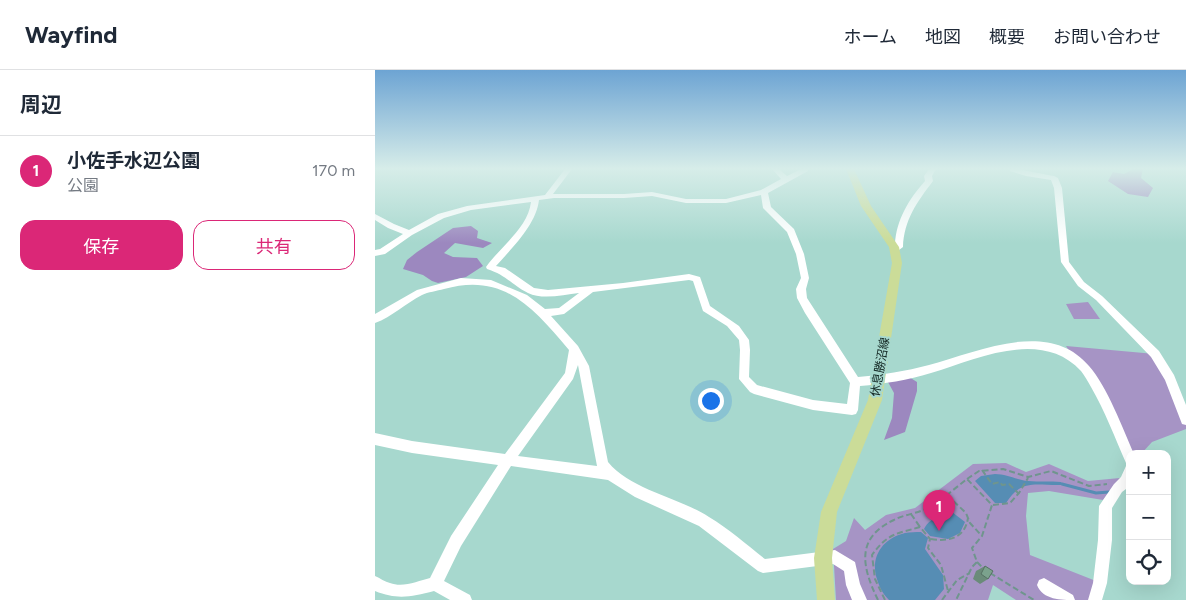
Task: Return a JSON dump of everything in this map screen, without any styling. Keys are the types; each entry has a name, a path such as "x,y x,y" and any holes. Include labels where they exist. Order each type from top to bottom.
{"main road":[{"path":"861,194 866,206 895,248"},
{"name":"休息勝沼線","path":"826,600 823,558 829,512 875,400 897,263 895,248"}],"street":[{"path":"375,253 382,252 409,233 441,216 470,208 548,196 652,194 686,201 711,202 726,201 757,194"},
{"path":"535,198 535,204 520,234 490,266 502,270 532,291 548,294 689,277 697,279 706,308 722,318 742,336 745,345 744,379 754,389 813,405 852,410 855,382 802,298 801,289 805,278 800,254 791,231 767,208 764,194"},
{"path":"895,248 899,247 900,234 906,216 918,194"},
{"path":"1059,194 1065,262 1081,284 1099,298 1155,354 1170,378 1186,420"},
{"path":"375,216 391,226 409,233"},
{"path":"375,319 420,292 461,281 487,282 524,297 543,314 573,349 584,366 603,465 610,474 640,492 704,521 763,566 835,557 850,567 853,585 860,600"},
{"path":"543,314 561,310 591,289"},
{"path":"855,382 898,377 995,350 1033,345 1051,346 1070,355 1085,367 1109,411 1126,450"},
{"path":"375,583 386,592 402,595 435,584 456,541 508,460 569,376 572,369 573,349"},
{"path":"375,439 412,447 610,474"},
{"path":"1095,600 1100,583 1106,506 1126,478"},
{"path":"435,584 465,600"},
{"path":"1044,584 1068,600"}],"path":[{"path":"878,600 866,575 864,564 865,548 871,535 895,519 926,508 982,470 1003,468 1028,477 1051,471 1089,486 1126,477"},
{"path":"982,470 992,484 1000,482 1002,485 1009,484 1018,494"},
{"path":"967,479 992,505 1007,505 1023,488 1028,477"},
{"path":"946,494 982,536"},
{"path":"984,568 977,562 972,548 982,536 992,505"},
{"path":"911,514 930,539 942,542 960,536 968,524 967,517"},
{"path":"885,600 879,592 874,578 872,555 879,545 894,534 909,528 920,527"},
{"path":"930,539 928,548 941,565 948,591"},
{"path":"956,600 977,562"},
{"path":"989,572 1034,600"},
{"path":"942,600 957,580 969,574"}],"shaded area":[{"path":"1128,194 1150,194 1148,197"},
{"path":"471,226 478,231 477,238 492,243 483,248 455,243 444,253 453,257 477,258 483,266 466,277 438,283 423,275 403,269 407,260 453,228"},
{"path":"1088,302 1100,319 1074,319 1066,304"},
{"path":"1066,346 1155,354 1186,420 1186,429 1152,442 1145,450 1128,450 1109,411"},
{"path":"909,377 917,382 917,391 905,432 884,440 892,418 894,393 888,382"},
{"path":"1006,463 1026,472 1049,464 1088,481 1120,478 1103,500 1049,491 1028,493 1026,516 1030,555 1096,581 1095,600 1016,600 993,585 988,600 836,600 833,549 846,541 854,518 865,530 886,515 915,508 973,464"}],"water":[{"path":"995,474 1028,481 1061,482 1063,485 1030,485 1018,490 1006,503 995,503 975,481 981,476"},
{"path":"952,512 965,522 960,533 948,539 930,536 924,529 930,521"},
{"path":"921,532 928,538 925,549 943,575 944,589 935,600 889,600 884,595 876,576 875,561 877,554 885,543 898,535"}],"building":[{"path":"985,566 993,571 988,579 981,574"}],"waterway":[{"path":"1062,484 1096,493 1109,492"}],"place":[{"name":"小佐手水辺公園","path":"939,531"}]}
